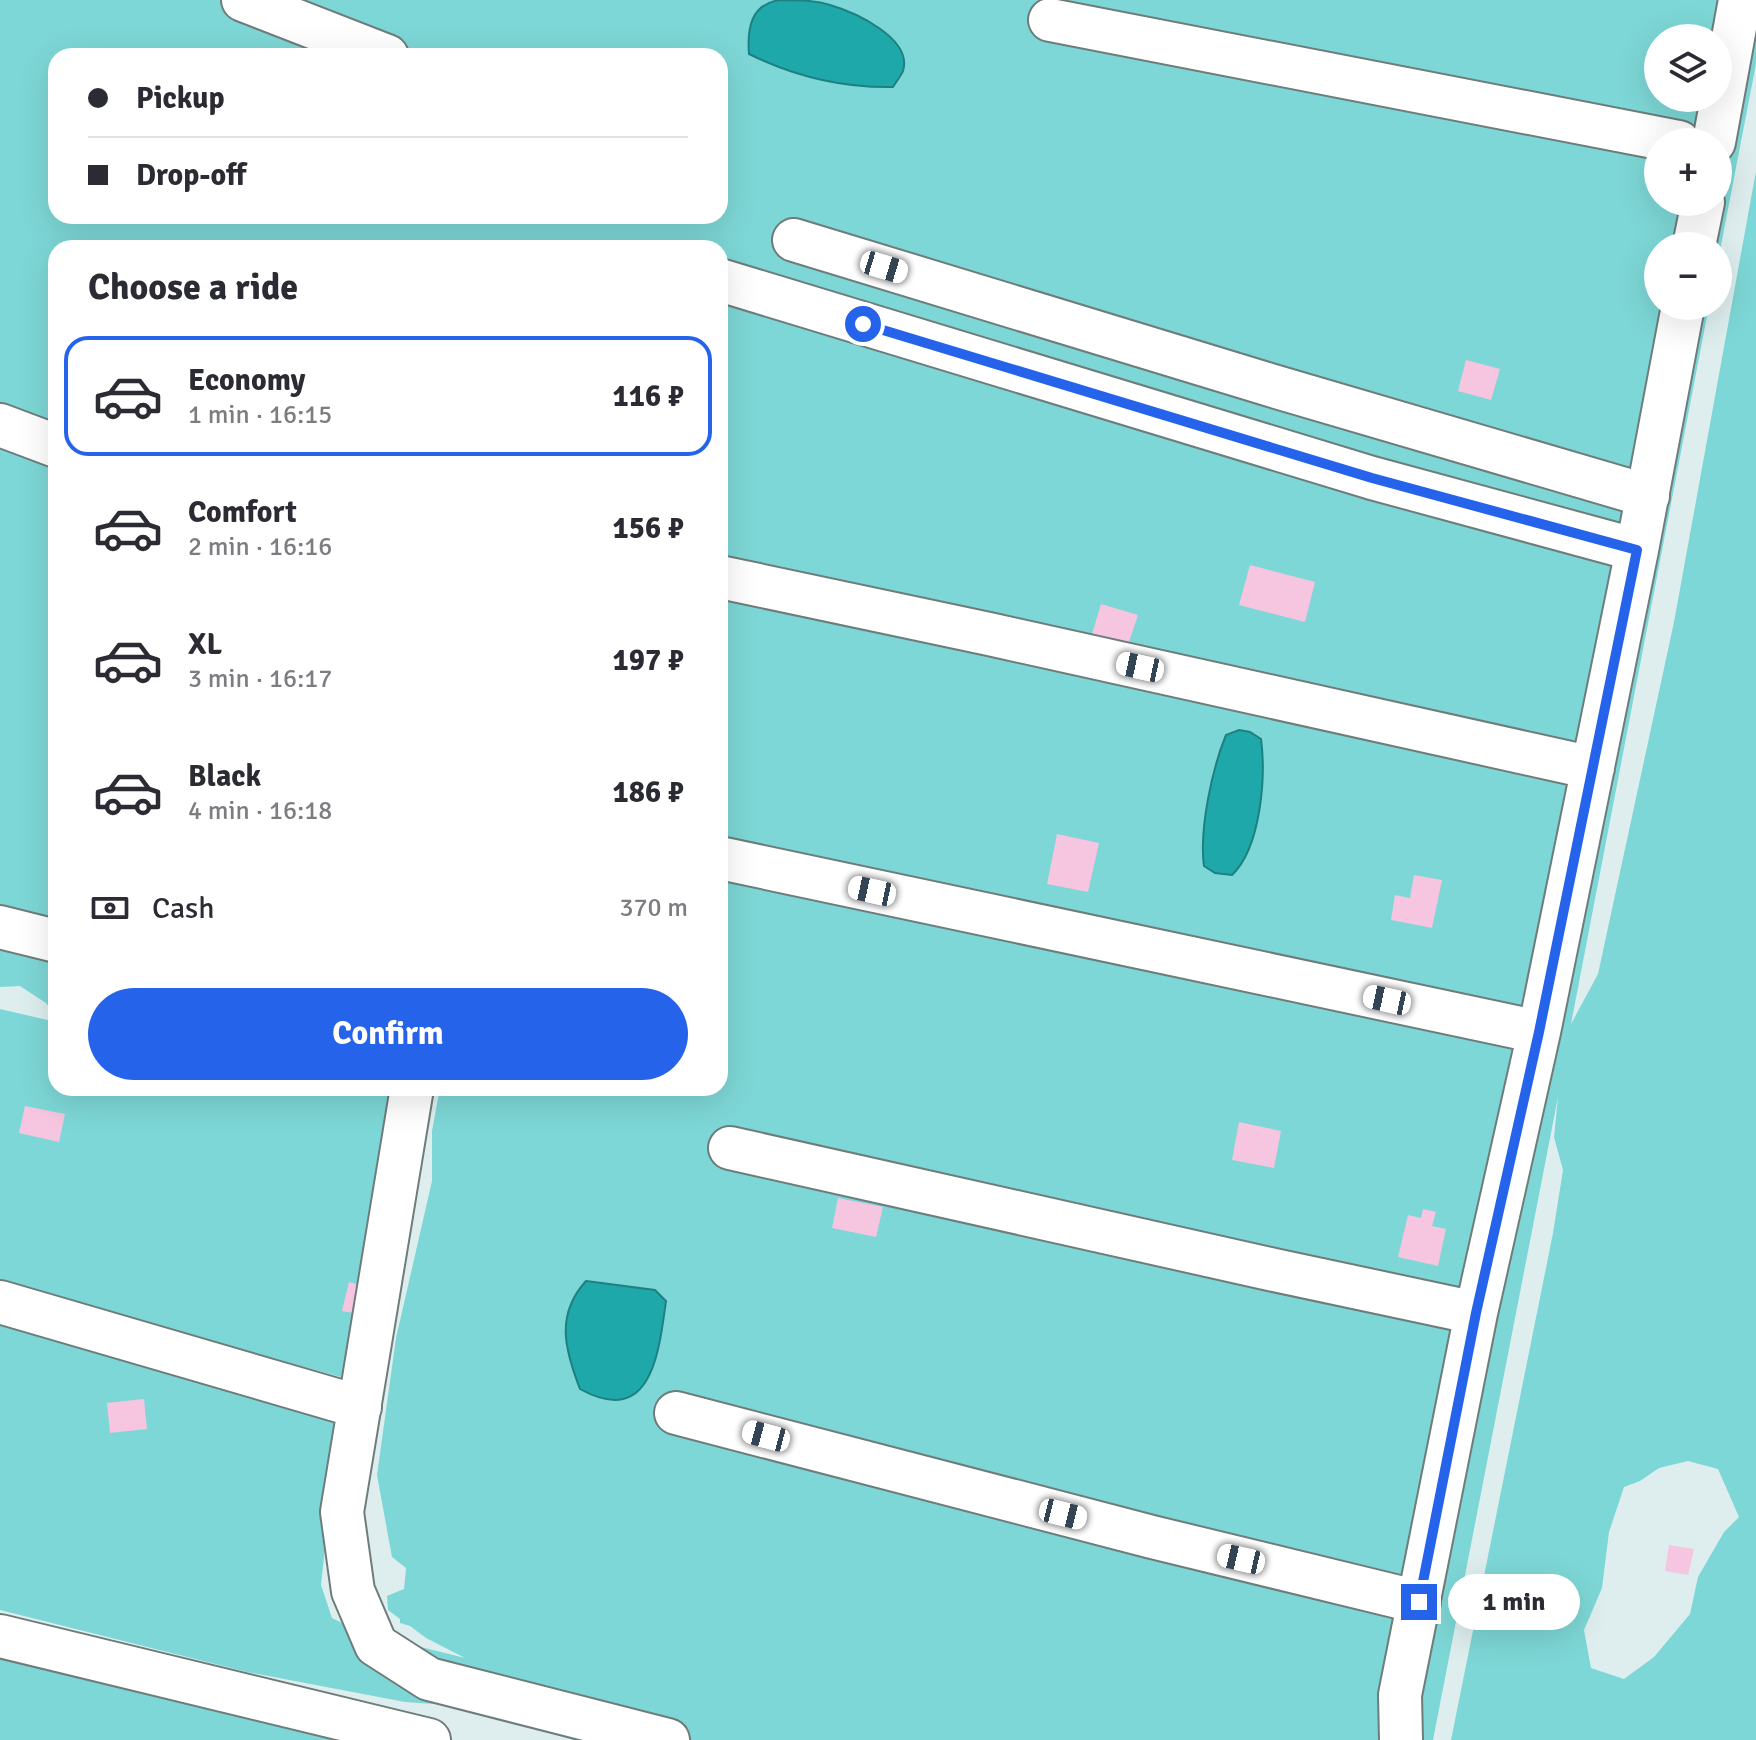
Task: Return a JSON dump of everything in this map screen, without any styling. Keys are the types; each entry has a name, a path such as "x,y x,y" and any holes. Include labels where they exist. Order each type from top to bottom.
{"street":[{"path":"243,0 366,48"},
{"path":"1717,128 1740,0"},
{"path":"1050,20 1644,135"},
{"path":"794,240 1286,390 1648,496"},
{"path":"728,282 1372,478 1637,550"},
{"path":"1381,1740 1400,1695 1476,1313 1539,1032 1593,768 1680,320"},
{"path":"0,425 48,443"},
{"path":"728,579 1593,768"},
{"path":"728,860 1539,1032"},
{"path":"0,927 48,939"},
{"path":"411,1096 342,1512 353,1591 376,1645 429,1679 668,1740"},
{"path":"730,1148 1476,1313"},
{"path":"0,1302 360,1407"},
{"path":"676,1413 1152,1537 1419,1602"},
{"path":"0,1636 429,1740"},
{"path":"1400,1695 1401,1740"}],"shaded area":[{"path":"0,0 1756,0 1756,64 1732,188 1732,128 1644,128 1644,216 1727,216 1724,232 1644,232 1644,320 1706,320 1571,1024 1598,974 1674,622 1729,320 1732,320 1732,303 1756,171 1756,1740 1451,1740 1553,1233 1563,1170 1554,1137 1558,1097 1433,1740 574,1740 449,1705 405,1702 247,1672 0,1610 0,1313 336,1418 336,1445 321,1585 332,1618 361,1632 465,1658 400,1623 400,1619 388,1610 387,1596 404,1589 406,1568 392,1557 377,1475 396,1338 432,1181 432,1131 439,1096 728,1096 728,240 48,240 48,931 0,922","holes":["1688,1461 1718,1469 1739,1517 1724,1532 1698,1577 1690,1614 1654,1657 1624,1679 1591,1668 1584,1630 1602,1588 1609,1532 1624,1487 1659,1468"]},
{"path":"780,0 830,5 866,20 891,37 904,59 903,71 893,87 819,79 783,69 749,54 750,27 757,12 770,2"},
{"path":"1239,730 1261,739 1263,772 1255,830 1242,863 1232,875 1215,873 1204,866 1203,835 1221,749 1226,735"},
{"path":"0,937 48,948 48,1006 20,986 0,987"},
{"path":"0,1009 48,1020 48,1096 402,1096 341,1377 0,1285"},
{"path":"586,1281 655,1290 666,1301 655,1361 637,1392 623,1399 604,1399 580,1389 570,1360 567,1320 576,1294"},
{"path":"0,1648 382,1740 0,1740"}],"building":[{"path":"1466,360 1500,369 1491,400 1458,391"},
{"path":"1250,565 1315,582 1305,622 1239,605"},
{"path":"1101,604 1138,615 1128,645 1092,634"},
{"path":"1057,834 1099,843 1088,892 1047,884"},
{"path":"1414,875 1442,880 1432,928 1391,920 1395,895 1410,898"},
{"path":"25,1106 65,1114 59,1142 19,1133"},
{"path":"1239,1122 1281,1131 1274,1168 1232,1160"},
{"path":"838,1198 883,1207 876,1237 832,1228"},
{"path":"1423,1209 1436,1212 1432,1226 1446,1229 1438,1266 1398,1257 1408,1215 1421,1218"},
{"path":"349,1282 360,1285 353,1313 342,1311"},
{"path":"144,1399 147,1429 110,1433 107,1403"},
{"path":"1669,1545 1694,1549 1688,1575 1665,1571"}],"route":[{"path":"863,324 1372,478 1637,550 1539,1032 1476,1313 1419,1602"}]}
